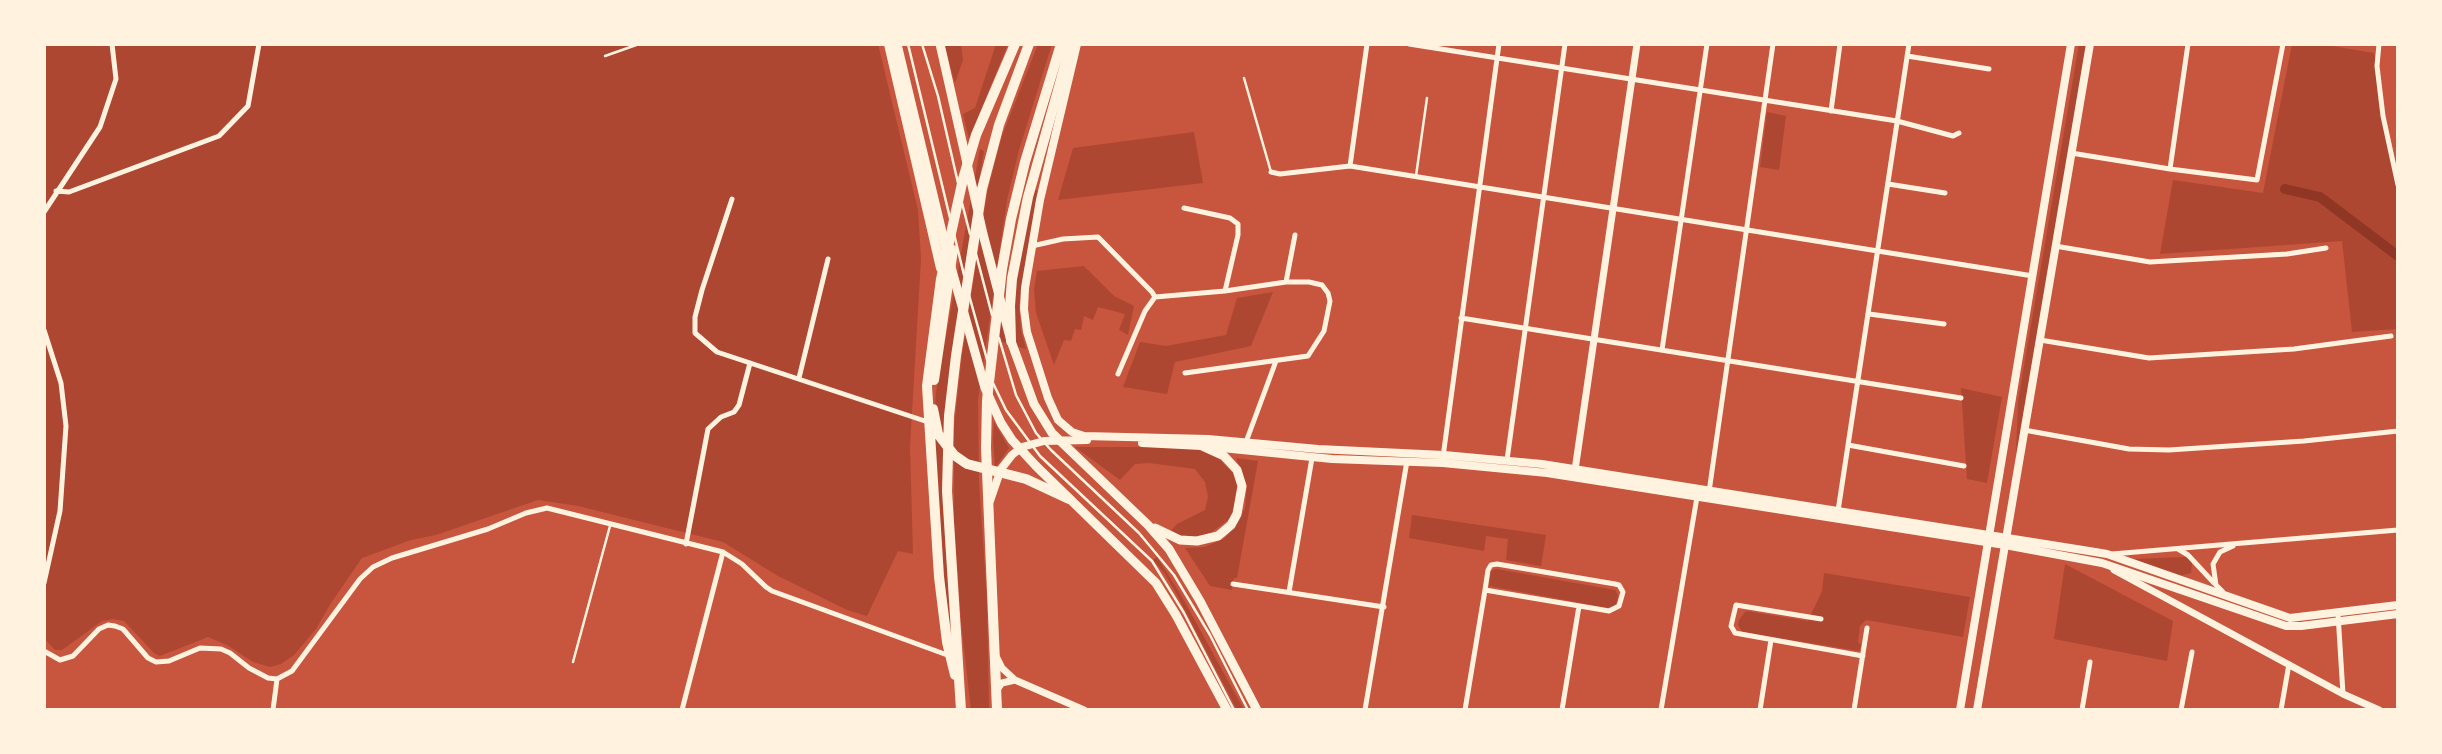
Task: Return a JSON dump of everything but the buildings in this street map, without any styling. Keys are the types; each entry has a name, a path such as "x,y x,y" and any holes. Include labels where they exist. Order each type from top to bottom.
{"highway":[{"path":"889,44 940,261 941,279"},
{"path":"958,686 950,656 939,577 927,386 941,279 959,197 976,135 1014,44"},
{"path":"961,710 946,460 952,392 982,189 999,125 1029,44"},
{"path":"997,710 986,448 987,400 1002,269 1011,219 1025,162 1061,44"},
{"path":"1011,341 1012,279 1028,197 1070,44"},
{"path":"959,197 932,393 933,416 938,434 954,456 967,464 1026,478 1069,499"}],"main road":[{"path":"897,44 942,232 985,388 1001,423 1012,440 1069,499 1156,583 1227,710"},
{"path":"939,44 971,186 1011,341 1041,418 1052,433 1148,525 1168,549 1190,584 1257,710"},
{"path":"1077,44 1048,163 1025,288 1025,321 1048,398 1058,420 1066,428 1078,435 1246,442 1408,457 1507,460 1698,497 1709,494"},
{"path":"1960,710 2071,44"},
{"path":"1977,710 2090,44"},
{"path":"989,504 1006,462 1017,451 1045,435 1050,426 1048,398"},
{"path":"1034,442 1072,440 1202,446 1312,458 1408,457"},
{"path":"1148,525 1180,540 1197,541 1218,536 1231,525 1241,498 1242,486 1237,470 1224,456 1202,446"},
{"path":"1443,459 1575,473 2006,541 2102,563 2286,626 2398,605"},
{"path":"2006,541 2107,554 2290,618 2398,614"}],"street":[{"path":"44,212 100,127 116,79 112,44"},
{"path":"56,191 69,192 219,136 248,106 259,44"},
{"path":"1350,166 1367,44"},
{"path":"1409,44 1897,121 1953,135 1959,133"},
{"path":"1443,459 1499,44"},
{"path":"1507,460 1565,44"},
{"path":"1575,473 1637,44"},
{"path":"1662,350 1707,44"},
{"path":"1709,494 1773,44"},
{"path":"1831,111 1840,44"},
{"path":"1837,515 1909,44"},
{"path":"2170,169 2188,44"},
{"path":"2071,153 2257,180 2283,44"},
{"path":"2379,44 2377,66 2383,116 2398,185"},
{"path":"1907,56 1989,69"},
{"path":"1271,172 1280,174 1350,166 2033,276"},
{"path":"1888,184 1945,193"},
{"path":"732,199 702,290 695,317 695,333 717,352 928,422"},
{"path":"1184,208 1230,218 1238,224 1239,230 1225,291"},
{"path":"1286,282 1295,235"},
{"path":"1032,246 1063,239 1098,236 1155,297"},
{"path":"2056,246 2150,262 2287,254 2326,248"},
{"path":"799,378 828,259"},
{"path":"1155,297 1286,282 1322,285 1328,293 1330,302 1324,331 1311,353 1301,357 1185,373"},
{"path":"1118,374 1145,312 1155,297"},
{"path":"1869,314 1944,324"},
{"path":"1461,318 1961,398"},
{"path":"44,330 61,383 66,426 61,511 44,583"},
{"path":"2040,340 2093,351 2149,358 2294,349 2391,336"},
{"path":"1246,442 1276,360"},
{"path":"685,544 708,429 721,417 734,412 739,405 750,363"},
{"path":"2024,430 2129,449 2169,450 2304,441 2398,431"},
{"path":"1848,445 1964,466"},
{"path":"1365,710 1408,457"},
{"path":"1290,592 1312,458"},
{"path":"1661,710 1698,497"},
{"path":"44,651 60,660 73,656 99,629 108,625 122,629 156,662 169,661 200,648 221,649 248,668 277,680 292,671 360,579 373,567 392,558 488,530 538,509 554,509 723,552 742,564 772,591 950,656"},
{"path":"2107,554 2398,530"},
{"path":"2216,585 2212,572 2216,557 2220,552 2239,543"},
{"path":"2177,548 2188,555 2234,600"},
{"path":"682,710 723,552"},
{"path":"2102,563 2343,694 2378,710"},
{"path":"1465,710 1488,570 1491,565 1615,584 1622,587 1623,592 1619,606 1614,611 1485,590"},
{"path":"1233,584 1384,607"},
{"path":"1821,620 1736,605 1731,626 1733,631 1771,640 1863,656"},
{"path":"1562,710 1579,606"},
{"path":"2339,618 2343,694"},
{"path":"1854,710 1867,628"},
{"path":"1760,710 1771,640"},
{"path":"2181,710 2192,652"},
{"path":"995,653 1002,668 1015,680 1084,710"},
{"path":"2082,710 2090,662"},
{"path":"2281,710 2290,664"},
{"path":"273,710 277,680"},
{"path":"996,691 1002,683 1015,680"}],"lane":[{"path":"605,56 639,44"},
{"path":"908,44 966,282 994,385 1006,411 1040,456 1152,561 1184,613 1234,710"},
{"path":"922,44 938,96 966,219 1016,394 1036,433 1139,533 1174,575 1204,625 1248,710"},
{"path":"1244,78 1271,172"},
{"path":"1416,176 1427,97"},
{"path":"573,662 610,523"}],"shaded area":[{"path":"44,44 878,44 918,210 921,259 910,447 913,554 898,551 867,616 847,610 778,576 723,542 578,506 538,500 362,558 316,629 294,655 281,664 270,667 253,662 227,645 208,637 160,656 124,621 113,619 102,621 62,650 55,650 44,638"},
{"path":"944,44 961,44 963,60 955,83"},
{"path":"996,44 1008,44 969,139 963,114 975,108"},
{"path":"1038,44 1052,44 1019,150 1007,200 978,400 989,710 971,710 954,521 954,429 962,354 987,193 1002,136"},
{"path":"2079,44 2087,44 2016,457 2018,401"},
{"path":"2292,44 2320,44 2374,53 2398,196 2398,329 2352,332 2342,241 2160,254 2173,180 2263,193"},
{"path":"1767,112 1786,116 1779,170 1760,167"},
{"path":"1194,132 1203,183 1058,200 1073,148"},
{"path":"980,149 984,151 955,329 943,424 945,538 951,622 948,622 933,436 936,392"},
{"path":"1027,187 1038,191 1019,306 1026,349 998,341"},
{"path":"1084,266 1114,296 1134,306 1128,335 1119,330 1125,314 1098,307 1093,320 1084,316 1081,330 1075,329 1071,341 1064,340 1054,365 1036,313 1034,289 1037,271"},
{"path":"1273,292 1251,346 1175,362 1167,394 1123,387 1140,342 1166,346 1226,335 1237,298"},
{"path":"1961,388 2002,397 1987,483 1967,479"},
{"path":"994,422 1009,448 995,468 993,439"},
{"path":"1075,447 1199,450 1219,459 1234,474 1239,488 1237,502 1229,519 1212,532 1198,537 1179,535 1171,531 1177,524 1205,510 1208,497 1205,482 1195,469 1149,463 1135,464 1120,480"},
{"path":"1236,458 1258,461 1237,578 1234,578 1232,590 1210,586 1185,548 1204,547 1225,538 1238,523 1245,508 1247,487"},
{"path":"1412,515 1546,535 1541,566 1506,560 1508,539 1486,536 1484,551 1409,538"},
{"path":"1157,557 1244,710 1237,710 1178,597 1165,574 1153,560"},
{"path":"2184,557 2192,563 2191,573 2179,576 2134,559"},
{"path":"2065,564 2173,621 2167,661 2054,639"},
{"path":"1497,569 1615,590 1617,601 1615,606 1608,608 1489,586 1491,571"},
{"path":"1824,573 1970,597 1963,637 1866,620 1860,626 1859,651 1742,632 1738,625 1746,611 1808,621 1822,591"}],"waterway":[{"path":"2285,189 2320,197 2398,256"}]}
